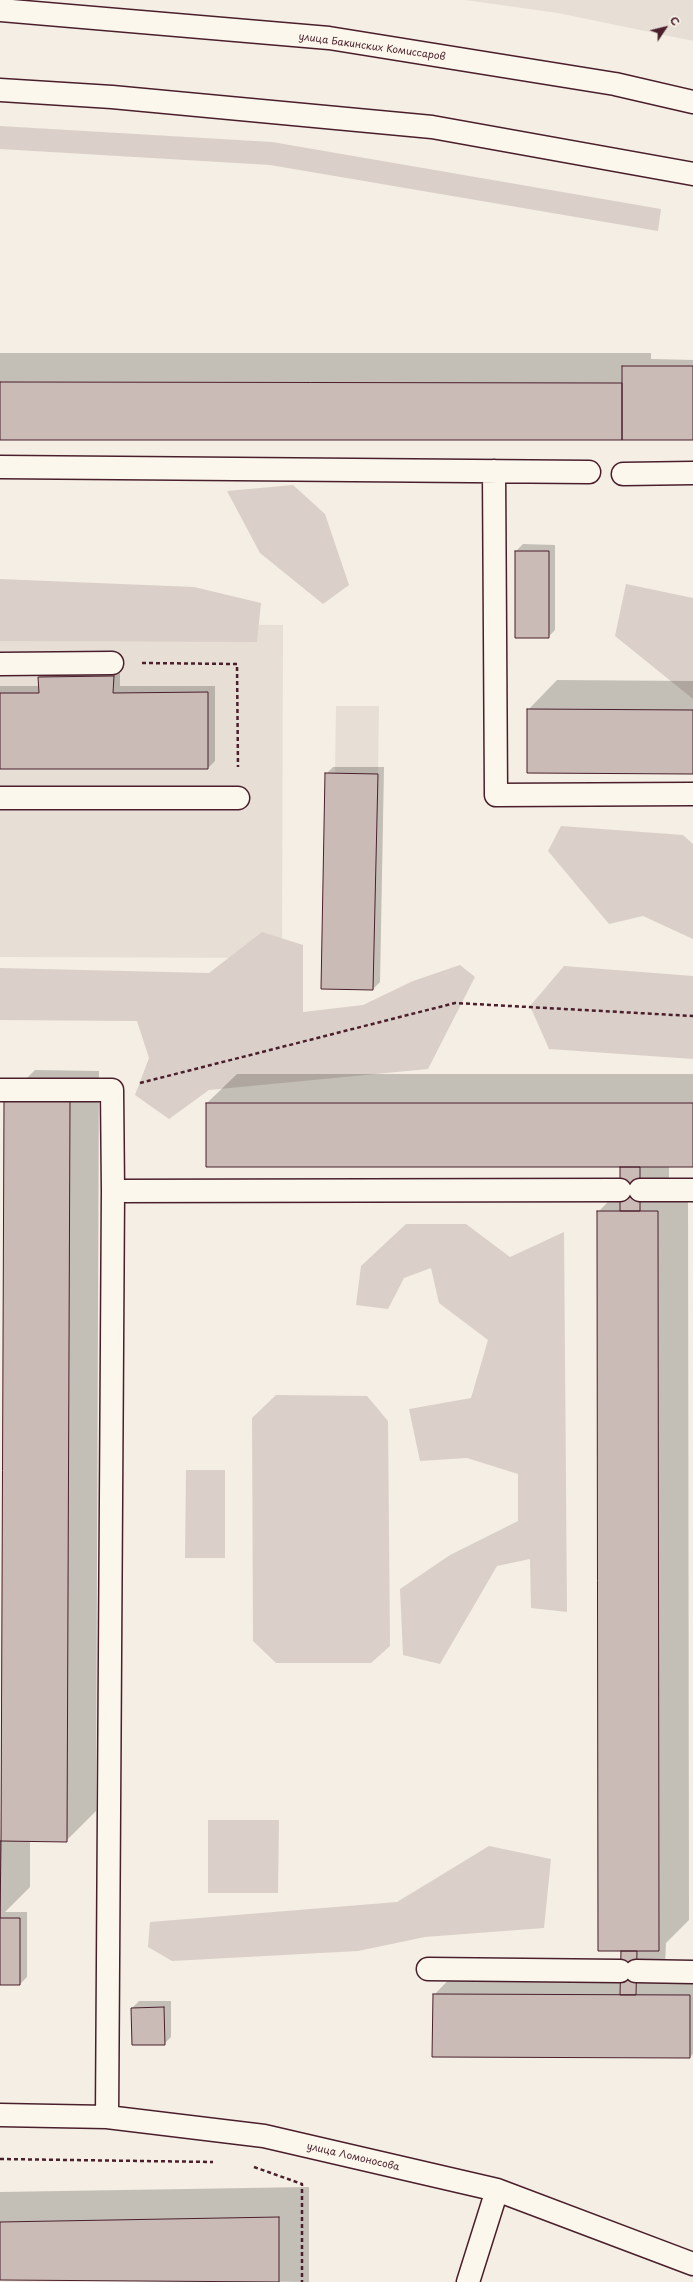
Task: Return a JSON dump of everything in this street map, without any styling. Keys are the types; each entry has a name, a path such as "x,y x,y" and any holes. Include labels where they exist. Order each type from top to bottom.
{"main road":[{"name":"улица Бакинских Комиссаров","path":"0,10 329,38 614,84 693,102"},
{"path":"0,90 112,97 432,127 693,174"},
{"path":"0,467 588,472"},
{"path":"494,471 496,795 693,794"},
{"path":"623,474 693,473"},
{"path":"0,664 112,664"},
{"path":"0,798 238,798"},
{"path":"0,1090 112,1090 113,1191 107,2117"},
{"path":"113,1191 693,1190"},
{"path":"428,1969 693,1972"},
{"name":"улица Ломоносова","path":"0,2115 107,2117 264,2136 497,2190 693,2264"},
{"path":"468,2282 497,2190"}],"path":[{"path":"112,664 237,664 238,798"},
{"path":"112,1090 455,1003 693,1016"},
{"path":"0,2159 219,2162"},
{"path":"250,2165 302,2184 302,2282"}],"shaded area":[{"path":"465,0 693,0 693,41 558,13"},
{"path":"0,126 272,142 661,209 658,231 270,165 0,149"},
{"path":"293,485 325,514 349,585 323,604 260,553 227,491"},
{"path":"0,579 194,587 261,603 257,642 0,641"},
{"path":"626,584 693,598 693,699 615,636"},
{"path":"0,624 283,625 282,958 0,957"},
{"path":"336,706 379,706 378,774 335,774"},
{"path":"561,826 683,835 693,844 693,939 643,916 609,924 548,851"},
{"path":"262,932 303,945 303,1012 363,1005 413,981 460,965 475,977 428,1069 209,1090 169,1119 135,1095 149,1058 137,1021 0,1020 0,968 209,973"},
{"path":"564,966 693,976 693,1059 549,1049 530,1006"},
{"path":"406,1224 466,1224 510,1257 564,1232 567,1612 531,1608 530,1559 497,1566 440,1664 403,1655 400,1589 450,1555 518,1521 518,1474 467,1458 420,1461 409,1409 471,1398 488,1340 439,1303 431,1268 404,1278 388,1309 356,1305 361,1266"},
{"path":"276,1395 367,1396 388,1421 390,1646 371,1663 276,1663 253,1641 252,1418"},
{"path":"186,1470 225,1470 225,1558 185,1558"},
{"path":"208,1820 279,1820 278,1893 208,1893"},
{"path":"489,1846 551,1859 544,1928 425,1937 358,1951 172,1961 148,1947 150,1922 397,1902"}],"building":[{"path":"622,366 693,366 693,440 622,440"},
{"path":"0,382 622,383 622,440 0,440"},
{"path":"515,551 549,551 549,638 515,638"},
{"path":"114,676 113,693 208,692 208,769 0,769 0,693 39,693 38,677"},
{"path":"527,709 693,710 693,774 527,773"},
{"path":"325,773 378,774 373,990 321,989"},
{"path":"4,1100 70,1100 67,1842 1,1841"},
{"path":"206,1103 693,1103 693,1167 206,1167"},
{"path":"620,1167 640,1167 640,1211 620,1211"},
{"path":"597,1211 658,1211 659,1951 598,1951"},
{"path":"0,1841 1,1841 0,1918"},
{"path":"0,1918 20,1918 20,1985 0,1985"},
{"path":"621,1951 637,1951 636,1995 620,1995"},
{"path":"433,1994 690,1995 690,2058 432,2057"},
{"path":"164,2007 165,2045 132,2045 131,2008"},
{"path":"279,2217 279,2282 0,2280 0,2222"}]}
